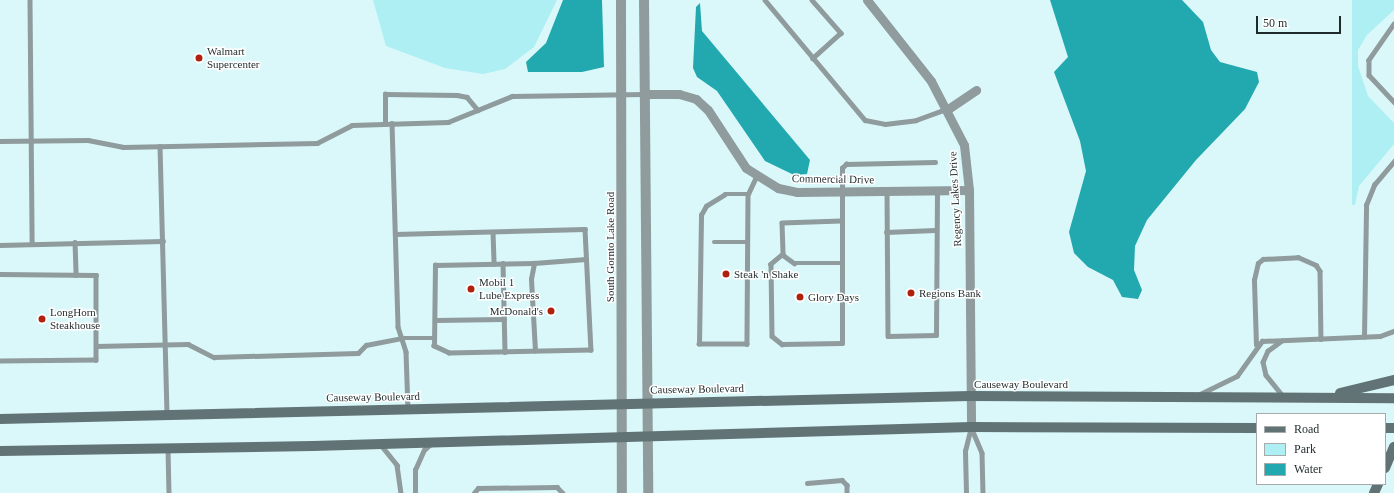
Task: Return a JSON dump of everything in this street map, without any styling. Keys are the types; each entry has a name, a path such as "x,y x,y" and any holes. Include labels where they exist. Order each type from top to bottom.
{"main road":[{"path":"1322,397 1394,380"},
{"name":"Causeway Boulevard","path":"0,419 408,408 970,396 1283,396 1394,398"},
{"path":"0,451 168,449 436,440 971,427 1256,428"},
{"path":"1386,466 1394,447"}],"street":[{"name":"South Gornto Lake Road","path":"621,0 620,436 622,493"},
{"path":"644,0 644,403 648,493"},
{"name":"Regency Lakes Drive","path":"867,0 948,109 964,145 969,190 971,427"},
{"path":"948,109 976,90"},
{"name":"Commercial Drive","path":"644,94 679,94 703,104 746,168 756,177 778,188 797,192 969,190"}],"lane":[{"path":"30,0 32,242"},
{"path":"765,0 865,120 885,124 916,120 948,109"},
{"path":"812,0 841,33 813,58"},
{"path":"1394,24 1369,60 1369,75 1394,102"},
{"path":"385,124 385,94 458,95 467,97 478,110"},
{"path":"0,141 88,140 123,147 317,143 352,125 448,122 478,110 495,100 512,96 644,94"},
{"path":"392,123 398,327 406,352 408,408"},
{"path":"160,146 167,414"},
{"path":"1364,337 1366,206 1374,185 1394,161"},
{"path":"783,254 771,264 771,330 782,344 842,343 840,174 846,164 935,162"},
{"path":"748,194 725,194 706,206 701,215 699,344 747,344 748,194 756,177"},
{"path":"886,191 888,336 936,335 935,230 937,190"},
{"path":"841,221 782,222 783,254 794,263 842,263"},
{"path":"395,234 585,229 591,350 449,353 434,346 436,265 534,263 586,259"},
{"path":"886,232 935,230"},
{"path":"494,232 494,264"},
{"path":"0,245 32,242 162,241"},
{"path":"75,242 76,275"},
{"path":"714,242 747,242"},
{"path":"1256,345 1254,280 1258,263 1263,259 1298,257 1316,265 1321,339"},
{"path":"503,263 505,352"},
{"path":"534,263 531,279 534,351"},
{"path":"0,274 96,275 96,360 0,362"},
{"path":"435,320 504,319"},
{"path":"1195,396 1237,376 1256,345 1262,341 1364,337 1394,331"},
{"path":"96,346 188,344 214,357 358,353 366,345 402,338 434,338"},
{"path":"1282,341 1268,351 1262,362 1273,386 1283,396"},
{"path":"966,493 965,451 971,427"},
{"path":"971,427 982,453 982,493"},
{"path":"415,493 418,462 424,450 436,440"},
{"path":"379,442 397,464 401,493"},
{"path":"168,449 169,493"},
{"path":"807,483 842,480 847,485 847,493"},
{"path":"474,493 478,488 557,487 563,493"}],"green space":[{"path":"373,0 557,0 534,47 505,69 483,74 445,68 386,46"},
{"path":"1352,0 1394,0 1394,10 1367,35 1358,50 1358,66 1368,96 1394,123 1394,144 1359,186 1355,205 1352,205"}],"water":[{"path":"563,0 602,0 604,67 582,72 528,72 526,62 546,43"},
{"path":"1050,0 1182,0 1203,22 1211,50 1220,62 1257,72 1259,82 1245,109 1196,160 1147,220 1135,246 1134,270 1142,290 1138,299 1122,297 1113,280 1088,267 1074,253 1069,232 1086,171 1080,141 1054,72 1068,57"},
{"path":"700,3 702,31 810,160 807,174 794,175 765,161 717,91 697,77 693,68 696,7"}],"place":[{"name":"Walmart Supercenter","path":"199,58"},
{"name":"Steak 'n Shake","path":"726,274"},
{"name":"Mobil 1 Lube Express","path":"471,289"},
{"name":"Regions Bank","path":"911,293"},
{"name":"Glory Days","path":"800,297"},
{"name":"McDonald's","path":"551,311"},
{"name":"LongHorn Steakhouse","path":"42,319"}]}
